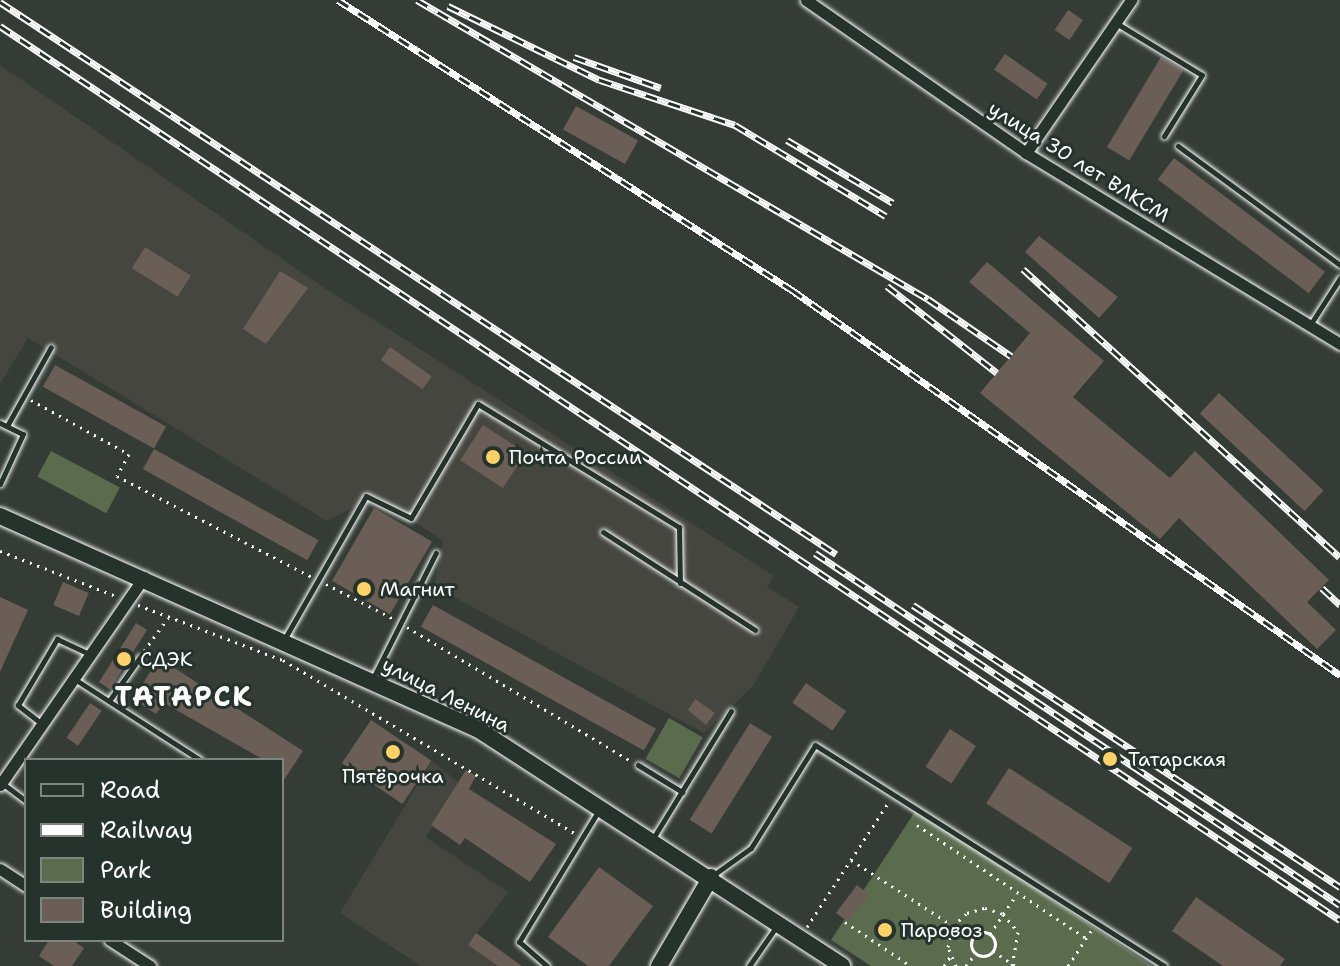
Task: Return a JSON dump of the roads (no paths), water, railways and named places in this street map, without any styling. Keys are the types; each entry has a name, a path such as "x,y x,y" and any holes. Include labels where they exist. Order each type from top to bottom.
{"main road":[{"name":"улица Ленина","path":"0,516 285,638 479,730 600,810 711,877 842,966"},
{"path":"659,966 711,877"}],"street":[{"name":"улица 30 лет ВЛКСМ","path":"806,0 1026,153 1340,344"},
{"path":"1026,153 1131,0"},
{"path":"1,784 131,602 144,577"},
{"path":"0,869 24,885"},
{"path":"113,942 150,966"}],"lane":[{"path":"1116,22 1202,75 1164,136"},
{"path":"1178,146 1340,265"},
{"path":"1309,326 1340,278"},
{"path":"7,426 51,347"},
{"path":"285,638 366,496 411,518 478,404 679,527 680,583"},
{"path":"0,423 23,434 0,484"},
{"path":"603,532 755,630"},
{"path":"372,679 436,553"},
{"path":"43,725 18,705 57,639 93,656"},
{"path":"109,701 140,657"},
{"path":"76,680 197,758"},
{"path":"652,841 731,711"},
{"path":"711,877 751,848 815,745 1164,966"},
{"path":"638,765 682,792"},
{"path":"1,784 24,800"},
{"path":"547,966 519,942 600,810"},
{"path":"749,966 779,922"}],"railway":[{"path":"338,0 792,290 1340,675"},
{"path":"417,0 928,299 1011,356"},
{"path":"0,2 836,554"},
{"path":"448,6 600,80 735,125 886,216"},
{"path":"0,26 1340,920"},
{"path":"574,57 661,88"},
{"path":"787,140 893,203"},
{"path":"1023,269 1340,557"},
{"path":"887,286 997,373"},
{"path":"815,553 1340,905"},
{"path":"1322,588 1340,605"},
{"path":"913,605 1340,887"}],"place":[{"name":"Почта России","path":"493,457"},
{"name":"Магнит","path":"364,589"},
{"name":"СДЭК","path":"124,659"},
{"name":"Пятёрочка","path":"393,752"},
{"name":"Татарская","path":"1110,759"},
{"name":"Паровоз","path":"885,930"}],"district":[{"name":"ТАТАРСК","path":"184,696"}]}
